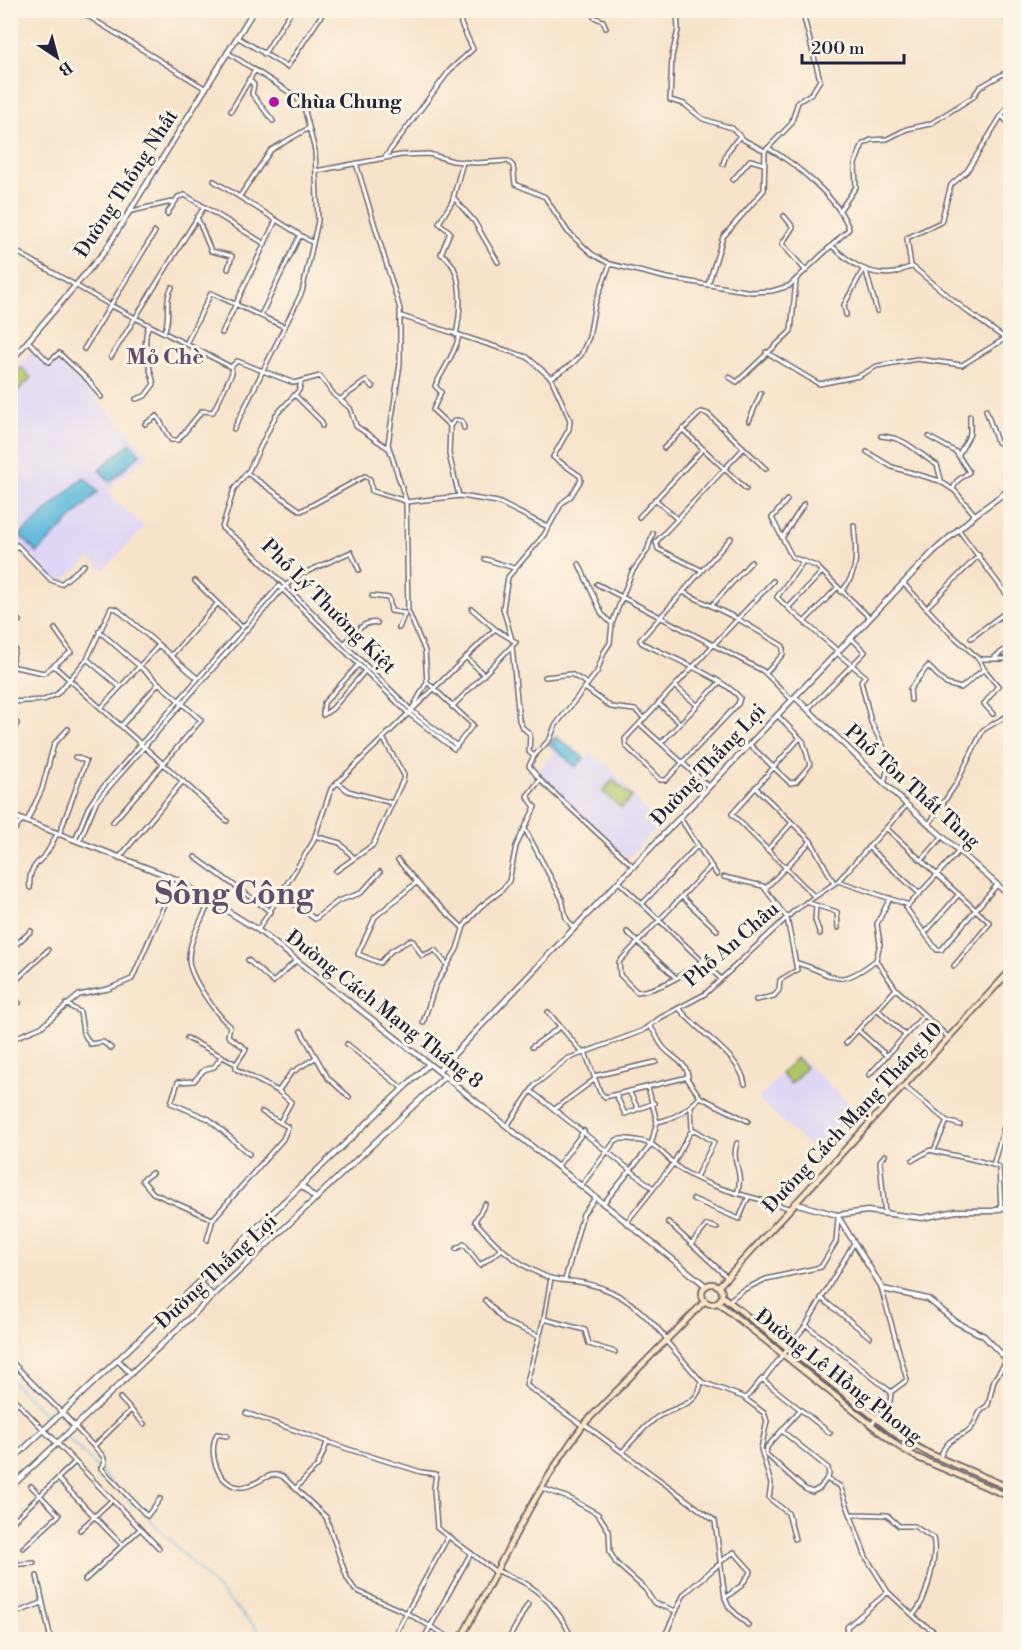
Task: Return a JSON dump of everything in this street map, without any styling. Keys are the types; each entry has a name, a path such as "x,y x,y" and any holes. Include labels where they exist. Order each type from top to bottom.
{"main road":[{"name":"Đường Cách Mạng Tháng 10","path":"719,1286 793,1203 905,1087 1011,971"},
{"path":"712,1284 719,1286 722,1296 717,1302 711,1304 705,1301 702,1293 706,1286 712,1284"},
{"name":"Đường Lê Hồng Phong","path":"722,1296 901,1438 940,1458 1008,1487"},
{"path":"460,1640 554,1465 584,1425 665,1339 705,1301"},
{"name":"Đường Lê Hồng Phong","path":"717,1302 907,1452 1011,1497"},
{"path":"948,1471 952,1463"},
{"path":"1003,1494 1008,1487"}],"street":[{"path":"78,10 206,88"},
{"name":"Đường Thống Nhất","path":"10,362 105,251 132,211 254,10"},
{"path":"264,54 292,10"},
{"path":"236,39 285,67 290,65 325,10"},
{"path":"385,157 450,70 473,50 461,24 460,10"},
{"path":"592,10 594,17 603,21 606,28"},
{"path":"316,171 385,157 429,154 464,162 511,163 515,184 545,197 568,232 592,254 610,264 627,270 708,285 762,292 781,289 796,281 849,229 840,210 795,164 740,136 732,128 703,119 684,104 670,100 672,56 678,30 677,10"},
{"path":"708,285 723,237 764,190 764,164 767,150 791,124 798,102 812,93 821,77 802,10"},
{"path":"228,50 295,96 304,107 310,128 316,171 318,221 302,292 266,372 234,429"},
{"path":"231,111 255,70"},
{"path":"840,210 856,187 855,164 863,144 871,140 887,139 907,129 930,124 973,96 980,87 1011,70"},
{"path":"249,79 254,85 252,94 273,121"},
{"path":"766,352 819,384 859,376 877,366 917,359 962,365 1008,339 968,312 911,266 907,238 941,222 951,185 967,171 1011,102"},
{"path":"1003,117 1011,126"},
{"path":"240,196 271,150 310,128"},
{"path":"723,164 727,152 740,136"},
{"path":"733,180 750,160 764,164"},
{"path":"450,426 434,412 441,393 435,386 446,363 455,353 460,313 456,269 450,260 441,254 450,232 439,223 453,198 464,162"},
{"path":"356,163 401,316 400,364 388,448 406,502 406,612 399,628"},
{"path":"214,181 313,243"},
{"path":"132,211 176,201 185,195 265,244"},
{"path":"453,198 471,217 498,262"},
{"path":"167,214 176,201"},
{"path":"111,357 204,207"},
{"path":"784,216 793,227 782,244 806,271"},
{"path":"197,217 211,251 232,256 228,269"},
{"path":"222,333 276,220"},
{"path":"84,349 155,232"},
{"path":"261,315 300,235"},
{"path":"832,245 865,271 893,273 911,266"},
{"path":"10,248 110,305 231,367"},
{"path":"551,378 581,355 589,337 595,304 610,264"},
{"path":"865,271 877,311"},
{"path":"846,315 844,306 865,271"},
{"path":"729,377 737,382 766,352 791,331 796,281"},
{"path":"164,332 167,326 166,298 172,286"},
{"path":"186,344 209,295 213,293 285,327"},
{"path":"401,316 527,357 551,378 570,420 569,429 553,458 582,478 571,496 562,503 548,527 506,580 502,604 513,640 516,642 452,707 427,682"},
{"path":"136,399 145,396 154,384 146,335 149,325"},
{"path":"28,341 49,362 59,353 88,380 101,397"},
{"path":"231,367 237,361 301,383 320,376 334,395 350,408 352,420 359,428 388,448"},
{"path":"145,424 157,416 171,440 178,440 202,411 213,412 232,373 231,367"},
{"path":"341,399 366,381 373,387"},
{"path":"301,383 295,395 276,415 247,473 301,510 365,476 370,479 372,491 406,502 459,496 498,502 548,527"},
{"path":"749,421 761,393"},
{"path":"295,395 322,422 322,426"},
{"path":"986,410 998,442 1002,444 1011,442"},
{"path":"664,448 695,415 701,412 708,414 766,469"},
{"path":"958,455 970,434 970,416"},
{"path":"459,496 455,472 449,458 450,426 455,420 462,421 464,428"},
{"path":"681,429 746,489"},
{"path":"880,436 905,440 917,453 937,465 942,483"},
{"path":"929,436 958,455 969,472 957,481 953,489"},
{"path":"702,570 658,549 656,542 744,448"},
{"path":"639,517 703,449"},
{"path":"867,452 892,467 942,483 953,489 975,515"},
{"name":"Phố Lý Thường Kiệt","path":"247,473 234,489 222,528 243,543 282,586 410,712 456,748 473,725 452,707"},
{"name":"Đường Thắng Lợi","path":"438,1071 903,583 958,529 1011,489"},
{"path":"656,499 677,519"},
{"path":"787,500 772,516 792,557 802,563 814,565 870,618"},
{"path":"782,539 804,504"},
{"path":"841,592 851,580 856,562 854,525"},
{"path":"958,529 1011,599"},
{"path":"634,867 540,780 529,766 534,756 550,739 555,726 597,672 610,643 612,624 632,572 647,551 653,532"},
{"path":"731,538 640,640 692,668 719,683 736,694 739,701 683,763 666,780 660,780 624,743 639,723 692,668 773,581"},
{"path":"10,556 17,545 51,580 61,584 84,565"},
{"path":"77,841 94,805 125,764 282,586 300,574 351,552 359,570"},
{"path":"927,607 979,555"},
{"path":"485,559 514,568"},
{"path":"711,606 751,562"},
{"path":"802,563 776,598 865,676 861,681 871,722 890,760 884,783"},
{"path":"579,564 602,615 612,624"},
{"path":"788,608 822,572"},
{"path":"195,581 244,629"},
{"path":"903,583 950,633 979,659 998,687 984,704 993,714"},
{"path":"597,584 715,643 766,673 794,698"},
{"name":"Phố Lý Thường Kiệt","path":"282,586 344,644 360,663"},
{"path":"804,622 837,588"},
{"path":"683,592 738,619 783,646 783,654 766,673"},
{"path":"372,596 389,598 390,610 406,612"},
{"path":"171,656 217,604"},
{"path":"10,702 50,698 70,680 87,659 107,612 114,608 199,680"},
{"path":"10,609 19,621"},
{"path":"472,609 495,629 513,640"},
{"path":"971,638 1011,609"},
{"path":"406,612 425,651 427,682 410,712"},
{"path":"344,644 361,627 377,622"},
{"path":"10,646 15,649 10,665 40,673 54,666 72,651 55,629"},
{"path":"258,930 282,895 315,836 327,797 337,782 495,629"},
{"path":"99,631 200,718 200,722 113,822"},
{"path":"807,711 865,652 851,638"},
{"path":"101,708 159,645"},
{"path":"512,646 519,720 522,727 531,734 529,752 534,756"},
{"path":"995,657 1011,646"},
{"path":"466,657 484,675"},
{"path":"979,659 995,657 1011,659"},
{"path":"87,659 120,687"},
{"path":"360,663 324,703 323,715 332,709 366,669"},
{"path":"54,666 227,821"},
{"path":"911,700 910,689 928,666 946,684 961,688 984,669"},
{"path":"545,677 571,674 611,707 636,710 644,718"},
{"path":"121,726 159,683"},
{"path":"661,743 719,683"},
{"path":"675,686 697,705"},
{"name":"Phố Tôn Thất Tùng","path":"794,698 907,805 1011,896"},
{"path":"658,703 680,723"},
{"path":"929,824 956,784 983,730 1011,714"},
{"path":"750,745 792,784 807,771 810,762 805,746 800,738 777,716"},
{"path":"10,740 17,723"},
{"path":"639,723 709,787"},
{"path":"10,836 25,820 42,789 54,744 68,729"},
{"path":"336,871 353,857 368,849 376,840 404,775 383,738"},
{"path":"800,738 732,814 814,896"},
{"path":"30,888 29,875 33,866 47,853 58,834 86,760 75,757"},
{"path":"423,1023 433,989 457,949 463,928 480,907 501,891 510,880 515,850 535,807 527,795 540,780"},
{"path":"119,858 183,781"},
{"path":"337,782 348,791 392,803"},
{"path":"755,787 811,841 836,882 909,905"},
{"name":"Phố An Châu","path":"507,1126 531,1091 562,1062 583,1052 638,1033 700,997 787,918 836,882 907,805"},
{"name":"Đường Cách Mạng Tháng 8","path":"10,815 183,883 258,930 445,1076 706,1286"},
{"path":"680,818 717,875"},
{"path":"766,850 792,823"},
{"path":"525,828 538,858 562,899 566,918 574,929"},
{"path":"886,828 976,909 990,925 954,966"},
{"path":"315,836 340,843 353,857"},
{"path":"921,860 943,837"},
{"path":"766,888 811,841"},
{"path":"642,904 698,845"},
{"path":"868,847 920,894"},
{"path":"959,851 906,908 940,950 997,885"},
{"path":"195,857 271,912"},
{"path":"398,860 463,928"},
{"path":"702,961 676,979 637,992 620,975 619,962 711,866"},
{"path":"282,895 315,919 338,901 361,893 380,872"},
{"path":"724,877 740,879 766,888 787,918 797,970 780,980 779,990 774,996 756,1000"},
{"path":"417,882 375,917 358,954 380,963 394,949 412,940 422,956 435,950 447,965"},
{"path":"619,882 721,979"},
{"path":"10,1040 41,1027 66,1004 83,993 108,988 132,979 165,904 183,883"},
{"path":"925,933 959,894"},
{"path":"682,897 717,930"},
{"path":"796,963 832,978 841,979 851,977 876,960 880,944 877,924 890,898"},
{"path":"211,899 197,926 189,961 208,1003 230,1026 228,1035 246,1049 247,1052 236,1064"},
{"path":"807,902 837,912 838,928"},
{"path":"816,906 815,920 820,934"},
{"path":"10,950 31,931"},
{"path":"627,932 676,979"},
{"path":"10,987 48,950"},
{"path":"248,960 273,982 297,960"},
{"path":"876,960 896,989 948,1038"},
{"path":"846,1043 896,989"},
{"path":"10,994 19,1003"},
{"path":"66,1004 80,1012 83,1032 90,1044 103,1042 111,1048"},
{"path":"680,1008 690,1022 737,1065 745,1084"},
{"path":"878,1010 905,1035"},
{"path":"548,1012 583,1052 604,1097 686,1077 689,1073 664,1048 657,1034 649,1026"},
{"path":"869,1075 924,1016"},
{"path":"532,1047 560,1027"},
{"path":"301,1031 328,1078 349,1098"},
{"path":"859,1031 887,1056"},
{"path":"187,1038 236,1064 239,1071 278,1090 291,1103 280,1122"},
{"path":"347,1044 402,1088"},
{"path":"222,1056 214,1067 204,1070 194,1081 178,1082 171,1103 209,1119 249,1154"},
{"path":"278,1090 291,1073 315,1058"},
{"path":"556,1108 595,1078 656,1062"},
{"name":"Đường Thắng Lợi","path":"10,1462 429,1064"},
{"name":"Đường Thắng Lợi","path":"10,1488 445,1076"},
{"path":"686,1077 700,1097 748,1121"},
{"path":"603,1203 651,1144 657,1122 654,1103 648,1087"},
{"path":"905,1087 947,1121 960,1125"},
{"path":"531,1091 556,1108 653,1188"},
{"path":"629,1091 638,1109"},
{"path":"615,1095 624,1114 654,1103"},
{"path":"657,1122 673,1118 700,1097"},
{"path":"626,1222 673,1164 692,1131 691,1106"},
{"path":"993,1165 1011,1106"},
{"path":"207,1240 212,1220 283,1139 288,1126 262,1112"},
{"path":"933,1151 947,1121"},
{"path":"557,1167 584,1131"},
{"path":"692,1131 697,1131 714,1142 696,1178"},
{"path":"582,1186 618,1139 651,1144 673,1164 696,1178 748,1198 788,1209"},
{"path":"737,1143 734,1154 741,1178 737,1194"},
{"path":"914,1160 926,1151 933,1151 949,1157 961,1155 993,1165 1001,1170 998,1188 1001,1209"},
{"path":"885,1155 880,1161 885,1214"},
{"path":"152,1173 142,1180 153,1193 212,1220"},
{"path":"301,1185 316,1199"},
{"path":"565,1280 583,1214 596,1197"},
{"path":"693,1199 739,1219 748,1198"},
{"path":"793,1203 838,1216 863,1211 922,1218 956,1211 1001,1209 1009,1206 1011,1214"},
{"path":"485,1204 475,1221 501,1250 551,1278 586,1283 617,1295 643,1311 701,1381 746,1398 761,1408 767,1418 761,1449 770,1480 769,1498 773,1504 787,1512 795,1539"},
{"path":"838,1216 881,1287 907,1380 891,1392 890,1401 871,1425"},
{"path":"729,1301 741,1291 766,1279 820,1267 836,1242 838,1216"},
{"path":"668,1222 727,1277"},
{"path":"692,1243 707,1225 717,1228"},
{"path":"746,1398 806,1325 854,1243"},
{"path":"456,1249 464,1244 480,1265 501,1250"},
{"path":"551,1278 544,1319 526,1385 715,1521 725,1598 748,1625"},
{"path":"199,1282 213,1296"},
{"path":"881,1287 928,1299 956,1322 984,1336 1009,1362 994,1380 987,1405 978,1412 973,1426 946,1444 940,1458"},
{"path":"821,1298 870,1337"},
{"path":"484,1300 505,1322 539,1336"},
{"path":"544,1319 585,1330 589,1344 615,1352"},
{"path":"806,1325 891,1392"},
{"path":"10,1359 103,1456 105,1463 101,1468 147,1516 160,1499"},
{"path":"118,1360 131,1374"},
{"path":"763,1378 764,1383 830,1433"},
{"path":"622,1452 660,1416 690,1402 699,1392 701,1381"},
{"path":"10,1395 159,1548"},
{"path":"120,1398 144,1424"},
{"path":"94,1446 131,1410"},
{"path":"782,1431 828,1468 826,1479 820,1488 812,1492 770,1461 766,1454 767,1447 800,1410"},
{"path":"246,1413 421,1472 436,1474 437,1527 498,1572 527,1584 564,1621 572,1640"},
{"path":"227,1436 217,1434 212,1448 219,1473 230,1483 244,1487 276,1474 297,1487 326,1517 346,1577 355,1590 407,1613 454,1640"},
{"path":"297,1487 318,1465 328,1441"},
{"path":"10,1524 75,1462"},
{"path":"58,1479 123,1545"},
{"path":"826,1479 840,1486 866,1557 888,1592 912,1616 947,1640"},
{"path":"23,1548 60,1515 31,1486"},
{"path":"542,1488 580,1503 598,1514 609,1532 610,1552 616,1563 632,1580 645,1588 654,1602 676,1611"},
{"path":"80,1530 112,1500"},
{"path":"851,1514 887,1515 899,1526 914,1526 933,1538 933,1559 923,1603 912,1616"},
{"path":"86,1580 140,1529"},
{"path":"392,1640 448,1537"},
{"path":"663,1640 686,1593 734,1552 750,1570 742,1586 725,1598"},
{"path":"423,1640 471,1553"},
{"path":"10,1565 34,1563"},
{"path":"37,1576 51,1640"},
{"path":"848,1640 847,1627 888,1592"},
{"path":"10,1615 42,1603"},
{"path":"508,1640 528,1604"}],"shaded area":[{"path":"32,350 48,364 56,357 149,454 106,492 144,527 104,570 90,558 62,582 53,580 11,535 10,373"},
{"path":"557,736 587,757 590,754 610,766 658,826 628,858 537,774 554,752 548,745"},
{"path":"798,1056 856,1110 838,1129 846,1137 838,1145 830,1138 816,1153 758,1099"}],"green space":[{"path":"22,368 31,378 13,395 11,378"},
{"path":"613,780 632,797 621,808 602,791"},
{"path":"796,1058 806,1067 791,1084 781,1074"}],"water":[{"path":"130,443 140,454 110,482 99,470"},
{"path":"84,477 98,492 37,553 20,535"},
{"path":"556,737 584,758 576,767 549,744"}],"waterway":[{"path":"10,1379 47,1417"},
{"path":"67,1437 134,1505"},
{"path":"146,1516 268,1640"}],"place":[{"name":"Chùa Chung","path":"274,102"}],"district":[{"name":"Mỏ Chè","path":"165,357"},
{"name":"Sông Công","path":"234,894"}]}
